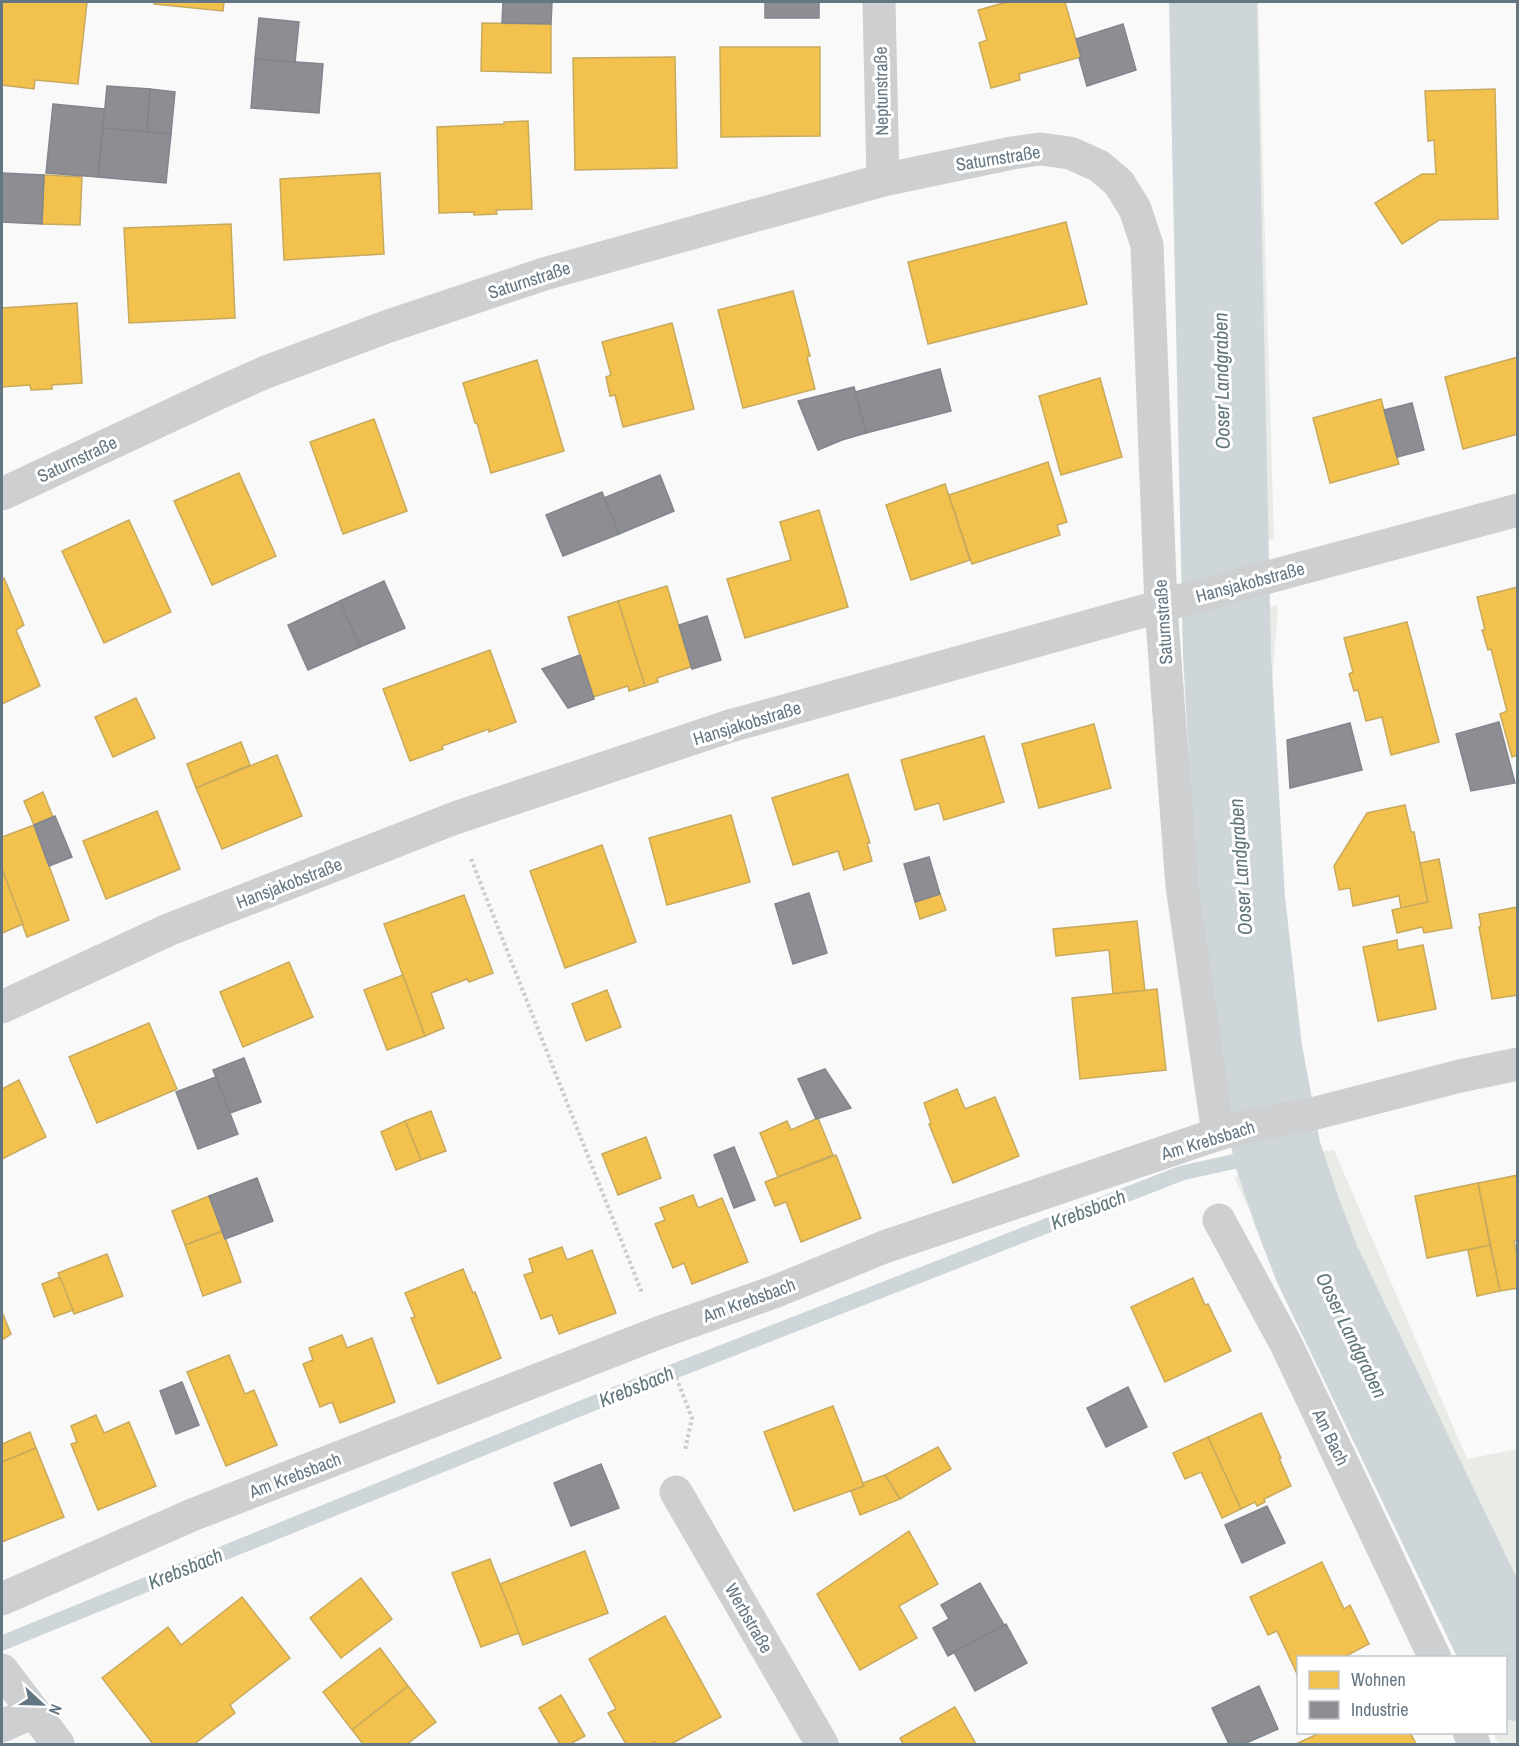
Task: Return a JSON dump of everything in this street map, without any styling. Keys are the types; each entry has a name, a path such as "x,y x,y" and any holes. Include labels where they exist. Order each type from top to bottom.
{"street":[{"name":"Neptunstraße","path":"879,2 883,180"},
{"name":"Saturnstraße","path":"2,494 234,386 386,327 552,272 883,180 1012,153 1040,149 1070,153 1099,166 1119,183 1135,209 1147,245 1172,603 1182,886 1218,1134"},
{"name":"Hansjakobstraße","path":"2,1006 168,930 455,818 730,726 1518,510"},
{"name":"Am Krebsbach","path":"2,1599 192,1515 658,1333 774,1292 884,1247 1218,1134 1312,1114 1450,1078 1518,1064"},
{"name":"Am Bach","path":"1218,1220 1286,1344 1434,1656"},
{"name":"Werbstraße","path":"676,1492 822,1744"},
{"path":"2,1670 58,1744"},
{"path":"2,1726 33,1712"}],"path":[{"path":"455,818 658,1333"},
{"path":"676,1492 692,1418 679,1384"}],"shaded area":[{"path":"1176,2 1258,2 1274,539 1190,561"},
{"path":"1278,605 1269,727 1272,837 1283,944 1306,1081 1242,1099 1182,632"},
{"path":"1334,1150 1467,1459 1517,1449 1517,1639 1476,1563 1375,1347 1295,1156"},
{"path":"1255,1173 1273,1190 1312,1291 1364,1414 1485,1656 1459,1656 1234,1177"},
{"path":"1507,1698 1517,1719 1517,1744 1499,1744 1494,1734 1507,1734"}],"building: Wohnen":[{"path":"2,2 87,2 78,84 35,80 34,89 2,85"},
{"path":"154,2 224,2 223,11 154,4"},
{"path":"1007,2 1065,2 1081,57 1019,74 1020,80 991,88 979,43 987,40 978,10"},
{"path":"482,23 551,24 551,73 481,71"},
{"path":"720,47 820,47 820,136 721,137"},
{"path":"675,57 677,168 575,170 573,58"},
{"path":"1495,89 1498,219 1439,220 1402,244 1375,203 1422,174 1436,174 1434,140 1428,141 1425,91"},
{"path":"528,121 532,209 496,210 497,214 474,215 474,212 439,213 437,127"},
{"path":"380,173 384,254 284,260 280,179"},
{"path":"44,175 82,177 80,225 42,224"},
{"path":"1066,222 1087,304 928,344 908,262"},
{"path":"231,224 235,318 129,323 124,228"},
{"path":"793,291 810,356 807,357 815,389 743,408 718,310"},
{"path":"77,303 82,383 52,385 52,389 31,390 30,385 2,387 2,308"},
{"path":"672,323 694,409 623,427 615,395 610,396 606,377 611,375 602,342"},
{"path":"1518,357 1518,434 1463,449 1445,377"},
{"path":"537,360 564,451 491,473 463,383"},
{"path":"1100,378 1122,457 1061,475 1039,396"},
{"path":"1381,399 1399,464 1330,483 1313,418"},
{"path":"374,419 407,511 343,534 310,442"},
{"path":"1048,462 1067,522 1057,525 1060,535 972,564 949,495"},
{"path":"239,473 276,556 212,585 174,501"},
{"path":"945,484 970,560 911,580 886,505"},
{"path":"819,510 848,607 745,638 727,579 791,560 780,522"},
{"path":"129,520 171,612 104,643 62,551"},
{"path":"4,578 24,625 16,630 40,686 2,704 2,579"},
{"path":"667,586 691,667 657,678 658,682 645,686 618,601"},
{"path":"1518,587 1518,755 1512,757 1500,714 1507,711 1491,649 1488,650 1482,630 1485,630 1477,597"},
{"path":"618,601 645,686 629,691 628,686 593,697 568,617"},
{"path":"1407,622 1439,742 1391,755 1382,717 1366,721 1358,690 1354,691 1349,674 1353,672 1344,638"},
{"path":"490,650 516,722 442,746 443,749 410,761 383,689"},
{"path":"136,698 155,738 113,757 95,717"},
{"path":"1094,724 1111,788 1039,808 1022,744"},
{"path":"984,736 1004,802 944,820 939,803 915,810 901,760"},
{"path":"241,742 250,765 196,788 187,764"},
{"path":"277,755 302,816 222,849 196,788"},
{"path":"848,774 870,843 867,843 872,861 844,870 838,851 793,865 772,798"},
{"path":"43,792 53,817 34,825 24,801"},
{"path":"1405,805 1411,832 1414,832 1428,902 1401,908 1399,896 1353,906 1350,888 1339,890 1334,866 1367,813"},
{"path":"157,811 180,869 106,899 83,841"},
{"path":"731,815 750,882 667,905 649,838"},
{"path":"34,825 69,920 27,937 2,869 2,837"},
{"path":"602,845 636,942 565,968 530,871"},
{"path":"1439,859 1452,928 1424,933 1422,927 1397,933 1392,910 1428,902 1420,863"},
{"path":"2,869 23,924 2,933"},
{"path":"940,894 946,910 920,919 915,902"},
{"path":"464,895 493,973 469,982 467,979 431,993 444,1028 425,1036 384,924"},
{"path":"1518,907 1518,995 1492,999 1479,927 1481,926 1479,914"},
{"path":"1137,921 1145,991 1113,994 1109,950 1056,956 1053,929"},
{"path":"1397,940 1398,950 1423,945 1436,1009 1378,1021 1363,947"},
{"path":"289,962 313,1017 243,1047 220,992"},
{"path":"403,975 425,1036 387,1050 364,990"},
{"path":"1157,989 1166,1070 1080,1079 1072,998"},
{"path":"607,990 621,1027 586,1041 572,1004"},
{"path":"149,1023 177,1089 97,1123 69,1057"},
{"path":"19,1080 46,1137 2,1159 2,1089"},
{"path":"957,1089 965,1109 995,1097 1019,1156 953,1183 929,1124 931,1123 924,1103"},
{"path":"431,1111 446,1151 421,1160 405,1121"},
{"path":"818,1118 833,1155 778,1177 760,1133 787,1121 791,1130"},
{"path":"405,1121 421,1160 396,1170 381,1132"},
{"path":"646,1137 661,1178 618,1195 602,1154"},
{"path":"836,1155 861,1218 801,1242 786,1202 775,1206 765,1182"},
{"path":"1518,1175 1518,1240 1514,1241 1518,1261 1518,1288 1500,1291 1478,1183"},
{"path":"1478,1183 1490,1245 1427,1258 1415,1196"},
{"path":"693,1195 698,1208 722,1198 748,1262 692,1284 684,1263 673,1268 655,1224 665,1220 660,1208"},
{"path":"209,1196 223,1231 185,1245 172,1211"},
{"path":"223,1231 241,1282 203,1296 185,1245"},
{"path":"1490,1245 1500,1291 1477,1296 1468,1250"},
{"path":"562,1247 567,1260 592,1250 616,1313 559,1334 552,1315 541,1319 524,1275 533,1272 529,1259"},
{"path":"107,1254 123,1296 74,1314 58,1273"},
{"path":"463,1269 473,1293 475,1292 501,1358 438,1384 411,1318 415,1317 405,1293"},
{"path":"60,1277 73,1310 54,1317 42,1284"},
{"path":"1193,1278 1205,1305 1208,1304 1231,1351 1165,1382 1131,1307"},
{"path":"2,1312 11,1334 2,1340"},
{"path":"342,1335 347,1348 372,1338 395,1402 340,1423 332,1402 320,1407 303,1364 313,1360 309,1348"},
{"path":"229,1355 245,1394 254,1390 277,1445 226,1466 187,1372"},
{"path":"833,1406 864,1486 794,1511 764,1432"},
{"path":"1261,1413 1291,1486 1264,1499 1265,1502 1257,1506 1255,1502 1241,1509 1208,1437"},
{"path":"96,1415 104,1433 129,1422 156,1486 98,1510 71,1444 77,1442 71,1426"},
{"path":"30,1432 36,1448 2,1462 2,1444"},
{"path":"1208,1437 1241,1509 1222,1518 1201,1472 1185,1479 1173,1453"},
{"path":"938,1447 951,1469 900,1499 885,1475"},
{"path":"36,1448 64,1517 2,1542 2,1462"},
{"path":"885,1475 900,1499 860,1515 851,1491 864,1486 863,1483"},
{"path":"909,1531 938,1584 899,1606 917,1638 860,1670 817,1594"},
{"path":"585,1551 608,1613 523,1645 500,1584"},
{"path":"490,1559 519,1633 481,1647 452,1573"},
{"path":"1322,1562 1344,1609 1350,1605 1369,1644 1346,1656 1297,1656 1297,1674 1277,1631 1268,1635 1250,1597"},
{"path":"361,1578 392,1619 341,1658 310,1618"},
{"path":"242,1597 290,1658 230,1705 235,1713 194,1744 153,1744 102,1678 168,1627 181,1645"},
{"path":"665,1616 721,1717 671,1744 656,1744 655,1742 626,1744 608,1713 616,1709 589,1659"},
{"path":"380,1648 408,1686 352,1730 323,1692"},
{"path":"408,1686 436,1722 407,1744 363,1744 352,1730"},
{"path":"561,1695 585,1736 570,1744 560,1744 539,1708"},
{"path":"955,1707 976,1744 903,1744 900,1738"},
{"path":"1318,1734 1411,1734 1416,1744 1296,1744"}],"building: Industrie":[{"path":"503,2 552,2 551,24 502,23"},
{"path":"765,2 819,2 819,18 765,18"},
{"path":"259,18 299,22 295,63 255,59"},
{"path":"1123,24 1136,70 1087,86 1076,39"},
{"path":"255,59 323,64 319,113 251,108"},
{"path":"107,86 150,89 147,132 103,128"},
{"path":"150,89 175,92 171,134 147,132"},
{"path":"53,104 104,109 98,177 46,173"},
{"path":"103,128 171,134 166,183 98,177"},
{"path":"2,173 44,175 42,224 2,222"},
{"path":"940,369 951,411 866,433 855,392"},
{"path":"854,387 866,433 818,450 798,401"},
{"path":"1412,403 1424,450 1397,457 1384,410"},
{"path":"660,475 674,511 619,534 604,498"},
{"path":"602,492 619,534 563,556 546,515"},
{"path":"384,581 405,628 360,647 340,601"},
{"path":"340,601 360,647 308,670 288,625"},
{"path":"707,616 721,660 692,669 679,625"},
{"path":"580,655 594,699 568,708 542,669"},
{"path":"1499,722 1515,783 1471,791 1456,734"},
{"path":"1350,723 1362,770 1290,788 1287,740"},
{"path":"55,816 72,857 49,866 34,825"},
{"path":"929,857 940,894 915,902 904,864"},
{"path":"809,893 827,953 793,964 775,904"},
{"path":"244,1058 261,1102 230,1113 213,1070"},
{"path":"825,1069 851,1108 816,1119 798,1079"},
{"path":"216,1077 238,1134 198,1149 176,1092"},
{"path":"734,1147 755,1200 734,1208 714,1155"},
{"path":"257,1178 273,1221 225,1239 209,1196"},
{"path":"182,1382 199,1425 176,1434 160,1391"},
{"path":"1128,1387 1147,1427 1106,1447 1087,1408"},
{"path":"601,1464 619,1508 571,1526 554,1483"},
{"path":"1267,1506 1285,1543 1242,1563 1225,1525"},
{"path":"980,1583 1004,1625 948,1656 933,1628 949,1619 941,1605"},
{"path":"1006,1624 1027,1663 975,1691 954,1652"},
{"path":"1259,1686 1278,1729 1244,1744 1229,1744 1212,1708"}],"waterway":[{"name":"Ooser Landgraben","path":"1213,2 1227,655 1241,899 1258,1049 1277,1152 1317,1264 1506,1656"},
{"name":"Krebsbach","path":"2,1643 626,1390 1182,1173 1277,1152"},
{"name":"Ooser Landgraben","path":"1507,1658 1518,1677"}]}
